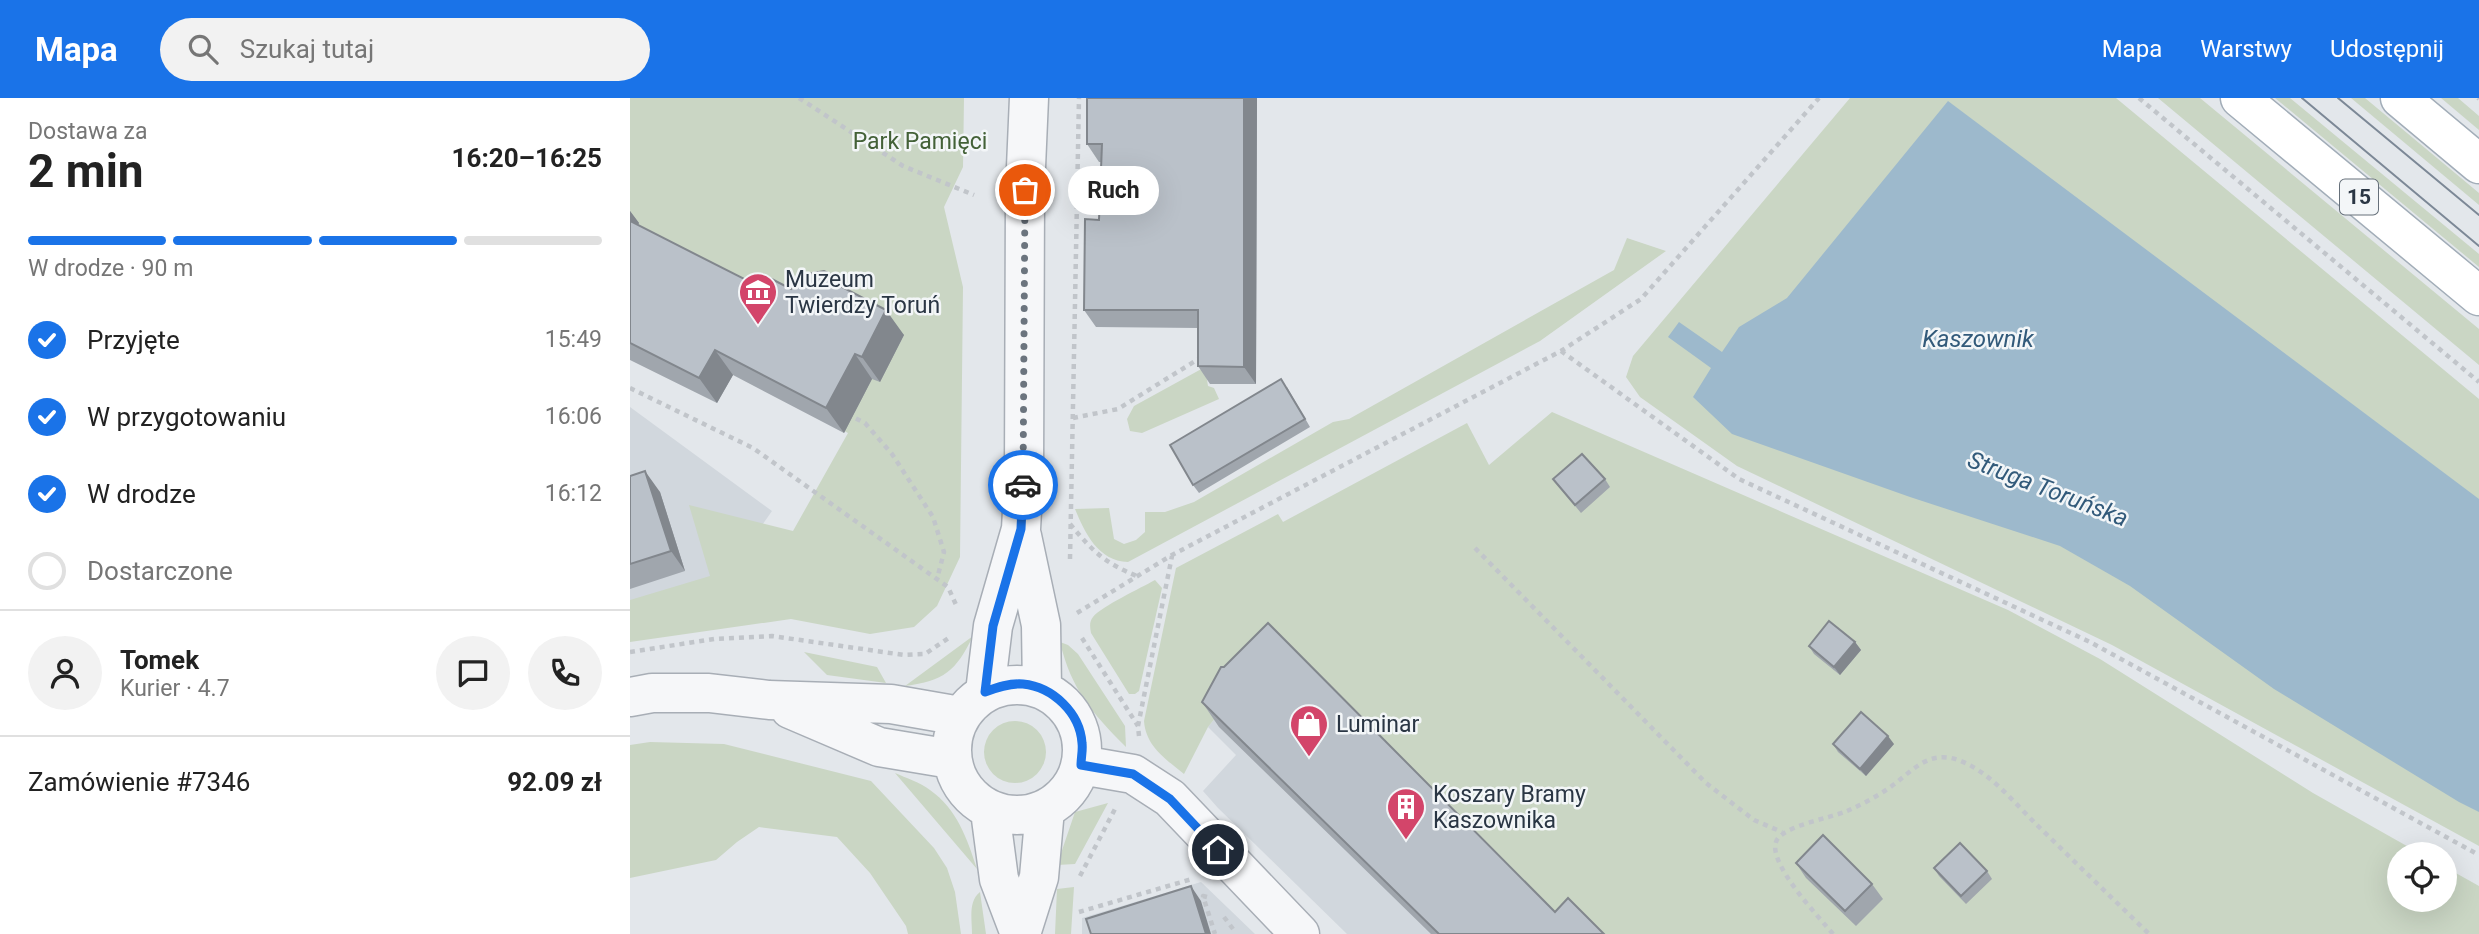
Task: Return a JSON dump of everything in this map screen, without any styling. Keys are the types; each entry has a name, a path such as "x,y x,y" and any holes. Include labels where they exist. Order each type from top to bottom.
{"main road":[{"name":"15","path":"2240,98 2479,296"},
{"path":"2400,98 2479,164"}],"street":[{"path":"630,697 709,693 769,700 973,704 1004,685 1023,684 1042,689 1062,701 1076,720 1082,742 1081,765 1074,783 1061,799 1045,809 1018,816 990,811 971,799 958,780 951,759 952,737 973,704 1021,529 1024,474 1028,98"},
{"path":"1021,529 1041,625 1042,689"},
{"path":"769,700 880,747 951,759"},
{"path":"1081,765 1133,774 1170,799 1300,934"},
{"path":"1021,934 1039,877 1045,809"},
{"path":"990,811 999,878 1021,934"}],"path":[{"path":"799,98 903,166 974,195"},
{"path":"1070,561 1079,98"},
{"path":"1071,607 1072,615 1172,555 1561,351 1642,299 1819,98"},
{"path":"2139,98 2479,382"},
{"path":"1561,351 1739,479 2090,642 2479,855"},
{"path":"1073,418 1118,409 1206,355"},
{"path":"630,388 752,448 948,587 961,617"},
{"path":"841,411 865,423 883,444 933,517 944,552 937,579"},
{"path":"1070,523 1090,548 1112,566 1139,577"},
{"path":"1475,548 1706,783 1754,820 1782,832"},
{"path":"1141,744 1138,726 1172,555"},
{"path":"1076,629 1138,726"},
{"path":"630,652 714,639 772,636 904,655 925,654 956,633"},
{"path":"1833,934 1781,868 1775,842 1782,832 1846,812 1888,789 1920,762 1940,756 1960,761 1994,783 2149,934"},
{"path":"1069,876 1081,876 1120,798"},
{"path":"1079,912 1234,867"},
{"path":"1190,899 1204,898 1214,934"}],"shaded area":[{"path":"630,407 772,511 751,541 749,596 630,634"},
{"name":"Koszary Bramy Kaszownika","path":"1278,640 1569,934 1347,934 1218,808 1203,791 1236,755 1208,727"},
{"path":"1201,882 1255,934 1082,934 1082,918"}],"green space":[{"name":"Park Pamięci","path":"630,98 964,98 963,167 944,207 963,287 960,557 937,606 914,627 870,634 791,619 630,642 630,600 710,576 689,505 793,531 848,433 728,369 630,351"},
{"name":"Kaszownik","path":"1850,98 2116,98 2479,399 2479,846 2112,645 1737,466 1640,397 1626,377 1633,356"},
{"path":"2158,98 2200,98 2479,329 2479,365"},
{"path":"2275,98 2290,98 2479,254 2479,267"},
{"path":"2351,98 2365,98 2479,193 2479,205"},
{"path":"2441,98 2458,98 2479,116 2479,130"},
{"path":"1627,238 1666,251 1540,341 1128,562 1108,557 1094,544 1083,527 1075,509 1109,508 1114,539 1124,544 1136,540 1145,532 1145,512 1165,512 1194,502 1333,422 1349,419 1614,270"},
{"path":"1205,367 1208,386 1214,388 1219,399 1142,433 1130,431 1127,419 1134,406"},
{"path":"1552,412 2008,610 2100,659 2313,793 2400,842 2387,842 2387,912 2457,912 2457,874 2479,886 2479,934 1575,934 1277,641 1208,727 1184,774 1158,752 1149,738 1144,721 1176,568 1278,514 1283,522 1467,423 1489,465"},
{"path":"1155,580 1162,588 1139,691 1129,694 1091,633 1090,623 1093,617 1105,608"},
{"path":"973,636 961,658 947,672 930,681 905,686"},
{"path":"1060,642 1078,654 1125,726 1126,747 1084,699 1070,673"},
{"path":"804,652 877,667 886,683 827,675"},
{"path":"1009,721 1021,721 1037,730 1044,740 1044,764 1037,774 1021,783 1009,783 998,778 989,769 984,758 984,746 989,735 998,726"},
{"path":"650,742 724,744 871,781 934,848 947,868 955,892 961,934 908,934 906,926 870,873 837,837 759,827 716,860 630,878 630,745"},
{"path":"895,773 926,787 947,806 965,835 977,869"},
{"path":"1108,803 1075,864 1057,865 1075,812"},
{"path":"1074,887 1071,934 1055,934 1057,889"},
{"path":"980,892 986,934 972,934 972,906"}],"water":[{"name":"Kaszownik","path":"1948,101 2479,499 2479,812 2274,689 2130,586 2060,546 1910,497 1732,434 1693,397 1711,368 1668,337 1679,322 1722,352 1739,327 1787,298"}],"building":[{"path":"1087,98 1244,98 1244,367 1198,366 1198,310 1084,310 1085,219 1099,220 1102,144 1087,144"},
{"name":"Muzeum Twierdzy Toruń","path":"630,221 756,285 762,274 791,289 808,274 824,271 833,275 842,287 886,310 862,357 855,354 826,408 715,350 699,378 630,343"},
{"path":"1281,379 1305,419 1193,485 1170,445"},
{"path":"1582,454 1605,479 1575,505 1553,479"},
{"path":"645,471 671,551 630,564 630,476"},
{"path":"1829,621 1855,642 1834,667 1809,646"},
{"name":"Koszary Bramy Kaszownika","path":"1268,623 1555,912 1568,898 1604,934 1439,934 1202,702 1221,667"},
{"path":"1861,712 1888,736 1860,769 1833,744"},
{"path":"1823,835 1872,884 1845,911 1796,863"},
{"path":"1960,843 1987,871 1961,896 1934,868"},
{"path":"1191,886 1206,934 1091,934 1086,919"}],"tram line":[{"path":"2302,98 2479,246"},
{"path":"2338,98 2479,215"}],"way so far":[{"path":"1023,485 1025,190"}],"place":[{"name":"Ruch","path":"1025,190"},
{"name":"Muzeum Twierdzy Toruń","path":"758,326"},
{"name":"Luminar","path":"1309,758"},
{"name":"Koszary Bramy Kaszownika","path":"1406,841"}],"route":[{"path":"1023,485 1021,529 993,626 985,692 1004,685 1023,684 1042,689 1062,701 1076,720 1082,742 1081,765 1133,774 1170,799 1218,850"}],"water label":[{"name":"Struga Toruńska","path":"2048,489"}]}
